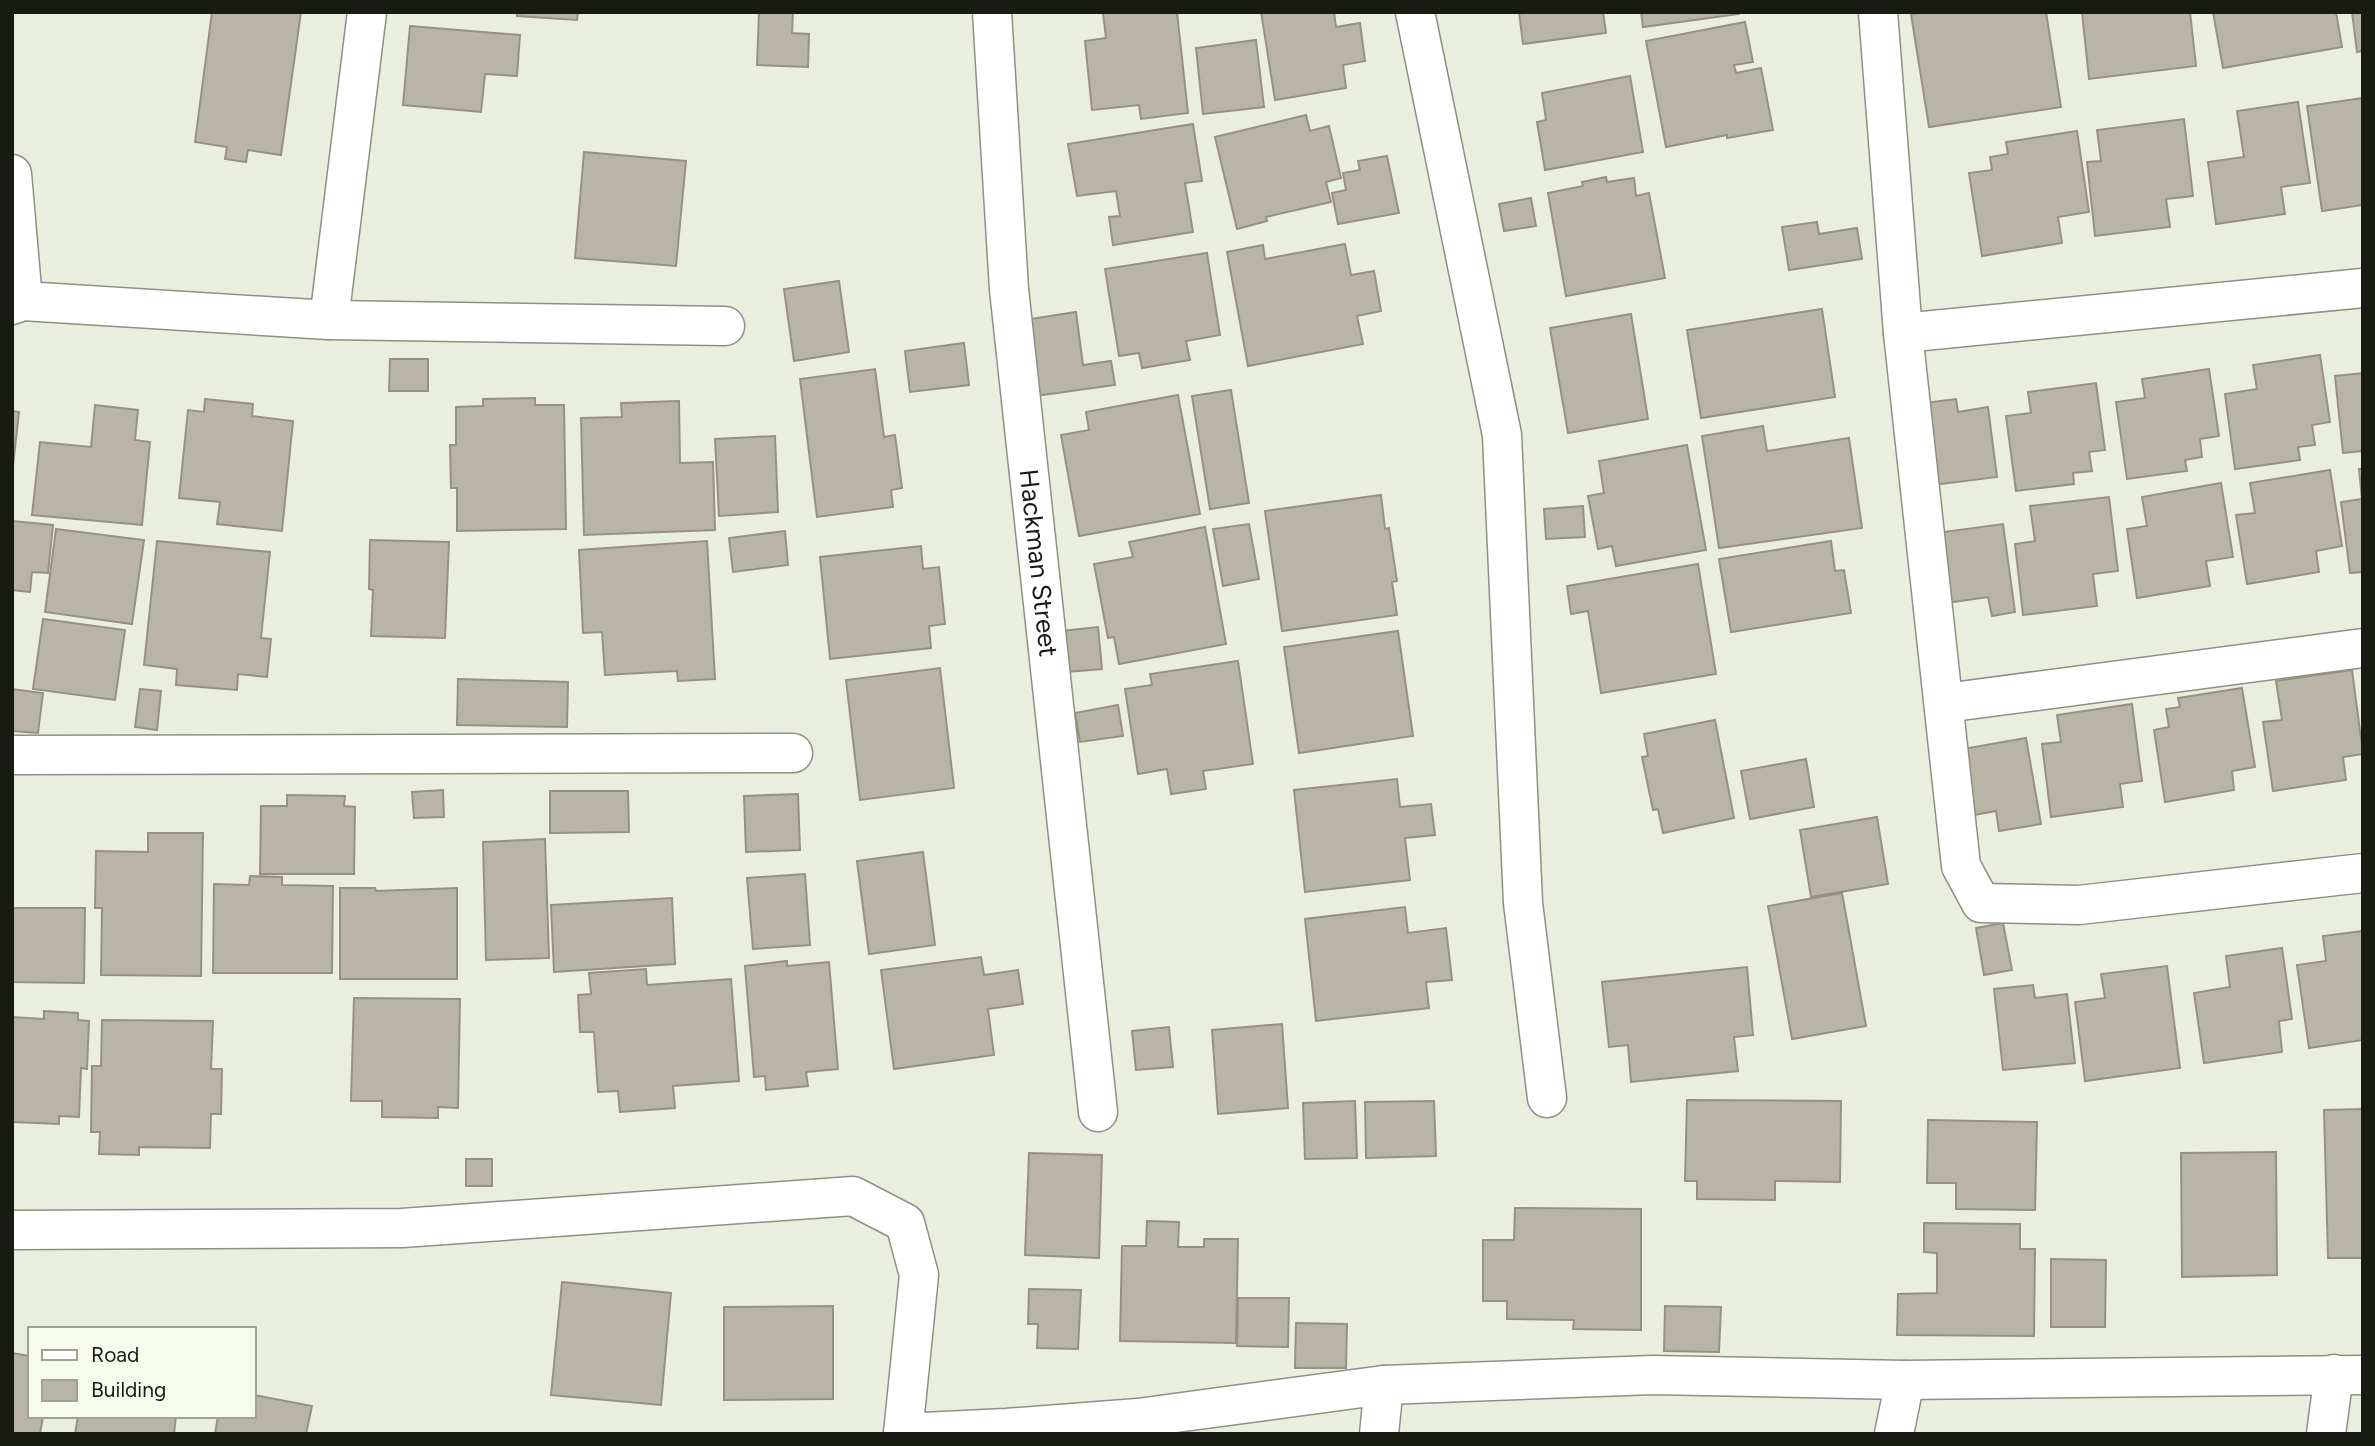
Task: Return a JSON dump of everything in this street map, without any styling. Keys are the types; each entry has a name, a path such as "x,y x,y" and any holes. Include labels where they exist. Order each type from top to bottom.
{"street":[{"path":"329,320 367,12"},
{"name":"Hackman Street","path":"992,12 1009,289 1098,1112"},
{"path":"1415,12 1502,435 1523,903 1547,1098"},
{"path":"1878,12 1903,333 1961,866 1981,903 2079,905 2363,873"},
{"path":"12,174 18,303 329,320 725,327"},
{"path":"1903,333 2363,288"},
{"path":"1944,703 2363,648"},
{"path":"12,755 793,753"},
{"path":"12,1230 402,1228 853,1196 905,1223 919,1275 903,1433 1138,1418 1384,1385 1653,1375 1905,1380 2348,1374 2326,1434"},
{"path":"1894,1434 1905,1380"},
{"path":"1379,1434 1384,1385"}],"building":[{"path":"212,12 301,12 281,155 248,150 246,162 225,159 227,147 195,142"},
{"path":"517,12 578,12 577,20 517,16"},
{"path":"759,12 793,12 792,33 809,34 808,67 757,65"},
{"path":"1177,12 1188,113 1141,119 1139,105 1092,110 1085,41 1106,38 1103,13"},
{"path":"1261,12 1334,12 1336,27 1360,23 1365,61 1343,65 1346,88 1275,100"},
{"path":"1519,12 1603,12 1606,33 1523,44"},
{"path":"1641,12 1739,12 1739,14 1643,27"},
{"path":"2046,12 2061,107 1929,127 1911,14"},
{"path":"2082,12 2190,12 2196,66 2089,79"},
{"path":"2213,12 2336,12 2342,47 2223,68"},
{"path":"2352,12 2363,12 2363,51 2357,52"},
{"path":"1745,22 1753,62 1734,65 1736,73 1761,68 1773,130 1727,138 1727,135 1666,147 1646,41"},
{"path":"410,26 520,35 517,76 485,74 481,112 403,105"},
{"path":"1256,40 1264,107 1203,114 1196,48"},
{"path":"1630,76 1643,152 1545,170 1537,122 1546,120 1542,93"},
{"path":"2363,98 2363,205 2322,211 2307,106"},
{"path":"2298,102 2310,183 2281,187 2285,214 2216,224 2208,162 2244,157 2237,111"},
{"path":"1306,115 1310,131 1329,126 1341,178 1326,182 1331,202 1266,217 1267,221 1237,229 1215,137"},
{"path":"2184,119 2193,196 2166,199 2170,227 2095,236 2087,162 2101,161 2097,130"},
{"path":"1193,124 1202,181 1185,183 1193,232 1113,245 1109,217 1120,216 1116,191 1077,196 1068,144"},
{"path":"2077,131 2089,212 2058,217 2062,243 1982,256 1969,173 1992,170 1990,157 2008,154 2006,142"},
{"path":"584,152 686,161 676,266 575,258"},
{"path":"1387,156 1399,213 1338,224 1332,193 1346,190 1343,173 1360,170 1358,161"},
{"path":"1606,177 1607,182 1634,178 1636,196 1649,193 1665,278 1566,296 1548,193 1583,186 1582,182"},
{"path":"1531,198 1536,226 1504,231 1499,204"},
{"path":"1817,222 1819,234 1857,228 1862,259 1789,270 1782,227"},
{"path":"1345,244 1351,275 1374,271 1381,311 1357,316 1363,344 1248,366 1227,252 1263,245 1265,259"},
{"path":"1207,253 1220,335 1186,341 1190,360 1142,368 1139,353 1119,356 1105,269"},
{"path":"839,281 849,352 794,361 784,289"},
{"path":"1822,309 1835,397 1701,418 1687,330"},
{"path":"1076,312 1083,365 1111,361 1115,385 1035,396 1024,320"},
{"path":"1631,314 1648,419 1568,433 1550,328"},
{"path":"964,343 969,385 910,392 905,351"},
{"path":"2320,355 2330,422 2312,425 2315,445 2298,447 2300,460 2235,469 2225,394 2257,389 2253,365"},
{"path":"390,359 428,359 428,391 389,391"},
{"path":"875,369 884,437 895,435 902,488 891,490 893,507 817,517 800,379"},
{"path":"2209,369 2219,436 2200,439 2202,457 2185,460 2187,471 2127,479 2116,402 2145,398 2142,379"},
{"path":"2363,373 2363,451 2343,453 2335,376"},
{"path":"2096,383 2105,450 2089,452 2092,471 2073,473 2074,484 2016,491 2006,416 2031,413 2028,392"},
{"path":"1231,390 1249,503 1210,509 1192,396"},
{"path":"1178,395 1200,514 1079,536 1061,435 1089,430 1086,412"},
{"path":"535,398 535,405 564,405 566,529 457,531 457,488 451,488 450,445 456,445 456,407 483,406 483,399"},
{"path":"205,399 253,404 252,416 293,421 282,531 217,524 220,502 179,498 188,410 204,412"},
{"path":"1956,399 1958,412 1988,407 1997,477 1926,486 1915,404"},
{"path":"679,401 680,463 713,462 715,530 584,535 581,418 622,417 621,403"},
{"path":"95,405 138,410 135,440 150,442 142,525 32,515 40,442 91,447"},
{"path":"12,411 19,412 12,475"},
{"path":"1763,426 1767,451 1849,438 1862,528 1719,548 1702,436"},
{"path":"775,436 778,512 719,516 715,439"},
{"path":"1687,445 1706,550 1616,566 1612,546 1598,549 1588,496 1604,493 1599,461"},
{"path":"2359,469 2363,469 2363,572 2350,573 2341,502 2362,499"},
{"path":"2330,470 2342,546 2316,551 2319,572 2247,584 2236,515 2255,513 2250,483"},
{"path":"2221,483 2233,557 2206,561 2210,586 2137,598 2127,529 2147,526 2142,497"},
{"path":"1381,495 1385,529 1389,528 1397,581 1392,582 1397,615 1282,631 1265,511"},
{"path":"2109,497 2118,571 2093,574 2097,606 2023,615 2015,544 2035,541 2030,506"},
{"path":"1583,506 1585,537 1546,539 1544,509"},
{"path":"12,521 53,525 48,573 32,572 30,592 12,590"},
{"path":"1249,524 1259,579 1223,586 1213,529"},
{"path":"2003,524 2015,612 1992,616 1988,597 1946,603 1936,533"},
{"path":"1205,527 1226,644 1119,664 1114,637 1108,638 1094,564 1133,557 1129,542"},
{"path":"56,529 144,540 132,624 45,612"},
{"path":"785,531 788,565 733,572 729,538"},
{"path":"370,540 449,542 445,638 371,636 373,590 369,589"},
{"path":"157,541 270,552 261,638 271,639 267,677 238,674 237,690 176,685 177,669 144,665"},
{"path":"707,541 715,679 678,681 677,671 605,675 602,632 583,633 579,550"},
{"path":"1831,541 1835,571 1844,570 1851,613 1731,632 1719,559"},
{"path":"921,546 923,569 939,567 945,624 929,626 931,648 830,659 820,557"},
{"path":"1698,564 1716,674 1601,693 1588,611 1571,614 1567,586"},
{"path":"43,619 125,630 115,700 33,689"},
{"path":"1098,627 1102,669 1067,672 1062,631"},
{"path":"1398,631 1413,736 1299,753 1284,647"},
{"path":"1238,661 1253,764 1203,771 1206,789 1171,794 1167,769 1138,774 1125,689 1152,685 1150,674"},
{"path":"940,668 954,788 860,800 846,680"},
{"path":"2352,670 2363,754 2343,757 2346,780 2273,791 2263,722 2282,720 2276,681"},
{"path":"458,679 568,682 567,727 457,725"},
{"path":"2242,688 2255,767 2232,771 2234,790 2165,802 2154,730 2169,727 2166,709 2180,707 2178,698"},
{"path":"12,689 43,693 38,733 12,731"},
{"path":"140,689 161,691 157,730 135,727"},
{"path":"2132,704 2142,781 2120,784 2123,807 2051,817 2042,744 2061,742 2057,715"},
{"path":"1118,705 1123,736 1080,742 1075,713"},
{"path":"1715,720 1734,818 1663,833 1658,809 1653,810 1642,757 1648,756 1644,734"},
{"path":"2026,738 2041,824 1999,831 1996,811 1974,815 1963,749"},
{"path":"1806,759 1814,807 1750,819 1741,771"},
{"path":"1397,779 1400,807 1431,804 1435,835 1405,838 1410,880 1305,892 1294,790"},
{"path":"443,790 444,817 414,818 412,792"},
{"path":"550,791 628,791 629,832 550,833"},
{"path":"798,794 800,850 746,852 744,796"},
{"path":"287,795 345,796 344,806 355,807 354,874 260,874 261,806 287,806"},
{"path":"1877,817 1888,884 1811,897 1800,830"},
{"path":"148,833 203,833 201,976 101,975 102,908 95,908 96,851 148,852"},
{"path":"545,839 549,958 486,960 483,842"},
{"path":"923,852 935,945 869,954 857,861"},
{"path":"805,874 810,945 753,949 747,878"},
{"path":"250,876 282,877 282,885 333,886 332,973 213,973 214,884 249,885"},
{"path":"340,888 375,888 376,891 457,888 457,979 340,979"},
{"path":"1842,893 1866,1026 1792,1039 1768,906"},
{"path":"672,898 675,964 554,972 551,905"},
{"path":"1405,907 1408,933 1446,928 1452,980 1426,982 1429,1008 1316,1021 1305,919"},
{"path":"12,908 85,908 84,983 12,982"},
{"path":"2003,923 2012,970 1984,975 1976,928"},
{"path":"2363,931 2363,1040 2309,1048 2297,965 2326,961 2323,936"},
{"path":"2282,948 2292,1019 2279,1021 2282,1052 2204,1063 2194,993 2230,987 2226,956"},
{"path":"981,957 984,975 1018,970 1023,1004 988,1009 994,1055 894,1069 881,970"},
{"path":"787,961 787,966 829,962 838,1069 806,1072 808,1086 766,1090 765,1076 754,1077 745,966"},
{"path":"2167,966 2180,1068 2085,1081 2075,1002 2105,998 2101,974"},
{"path":"1747,967 1753,1035 1734,1037 1738,1071 1631,1082 1628,1045 1609,1047 1602,982"},
{"path":"646,969 647,985 731,979 739,1081 673,1086 675,1108 620,1112 618,1091 598,1092 594,1032 580,1032 578,995 591,994 589,973"},
{"path":"2033,985 2035,998 2067,994 2075,1063 2003,1070 1994,989"},
{"path":"354,998 460,999 458,1108 438,1107 438,1118 382,1117 382,1101 351,1101"},
{"path":"44,1011 78,1013 78,1020 89,1021 87,1069 81,1068 79,1117 59,1116 59,1124 12,1122 12,1017 44,1019"},
{"path":"102,1020 213,1021 211,1069 222,1069 221,1114 211,1114 210,1148 139,1147 139,1155 99,1154 100,1132 91,1132 92,1066 101,1066"},
{"path":"1282,1024 1288,1108 1218,1114 1212,1030"},
{"path":"1169,1027 1173,1067 1136,1070 1132,1031"},
{"path":"1687,1100 1841,1101 1840,1182 1775,1181 1775,1200 1697,1199 1697,1181 1685,1181"},
{"path":"1355,1101 1357,1158 1305,1159 1303,1103"},
{"path":"1434,1101 1436,1156 1366,1158 1365,1102"},
{"path":"2363,1109 2363,1258 2328,1258 2324,1110"},
{"path":"1928,1120 2037,1122 2035,1210 1956,1209 1956,1183 1927,1183"},
{"path":"2276,1152 2277,1275 2182,1277 2181,1153"},
{"path":"1029,1153 1102,1155 1099,1258 1025,1255"},
{"path":"466,1159 492,1159 492,1186 466,1186"},
{"path":"1515,1208 1641,1209 1641,1330 1573,1329 1574,1320 1507,1319 1507,1301 1483,1301 1483,1240 1514,1240"},
{"path":"1147,1221 1179,1222 1178,1247 1204,1247 1204,1239 1238,1239 1236,1343 1120,1341 1122,1246 1146,1246"},
{"path":"1924,1223 2020,1224 2020,1249 2035,1249 2034,1336 1897,1335 1898,1294 1937,1293 1937,1253 1924,1252"},
{"path":"2051,1259 2106,1260 2105,1327 2051,1327"},
{"path":"562,1282 671,1293 661,1405 551,1395"},
{"path":"1029,1289 1081,1290 1078,1349 1037,1348 1038,1324 1028,1324"},
{"path":"1238,1298 1289,1298 1288,1347 1237,1346"},
{"path":"833,1306 833,1399 724,1400 724,1307"},
{"path":"1665,1306 1721,1307 1719,1352 1664,1351"},
{"path":"1296,1323 1347,1324 1346,1368 1295,1368"},
{"path":"12,1353 28,1356 28,1418 43,1418 40,1434 12,1434"},
{"path":"256,1395 312,1406 306,1434 215,1434 218,1418 256,1418"},
{"path":"78,1418 176,1418 174,1434 75,1434"}]}
